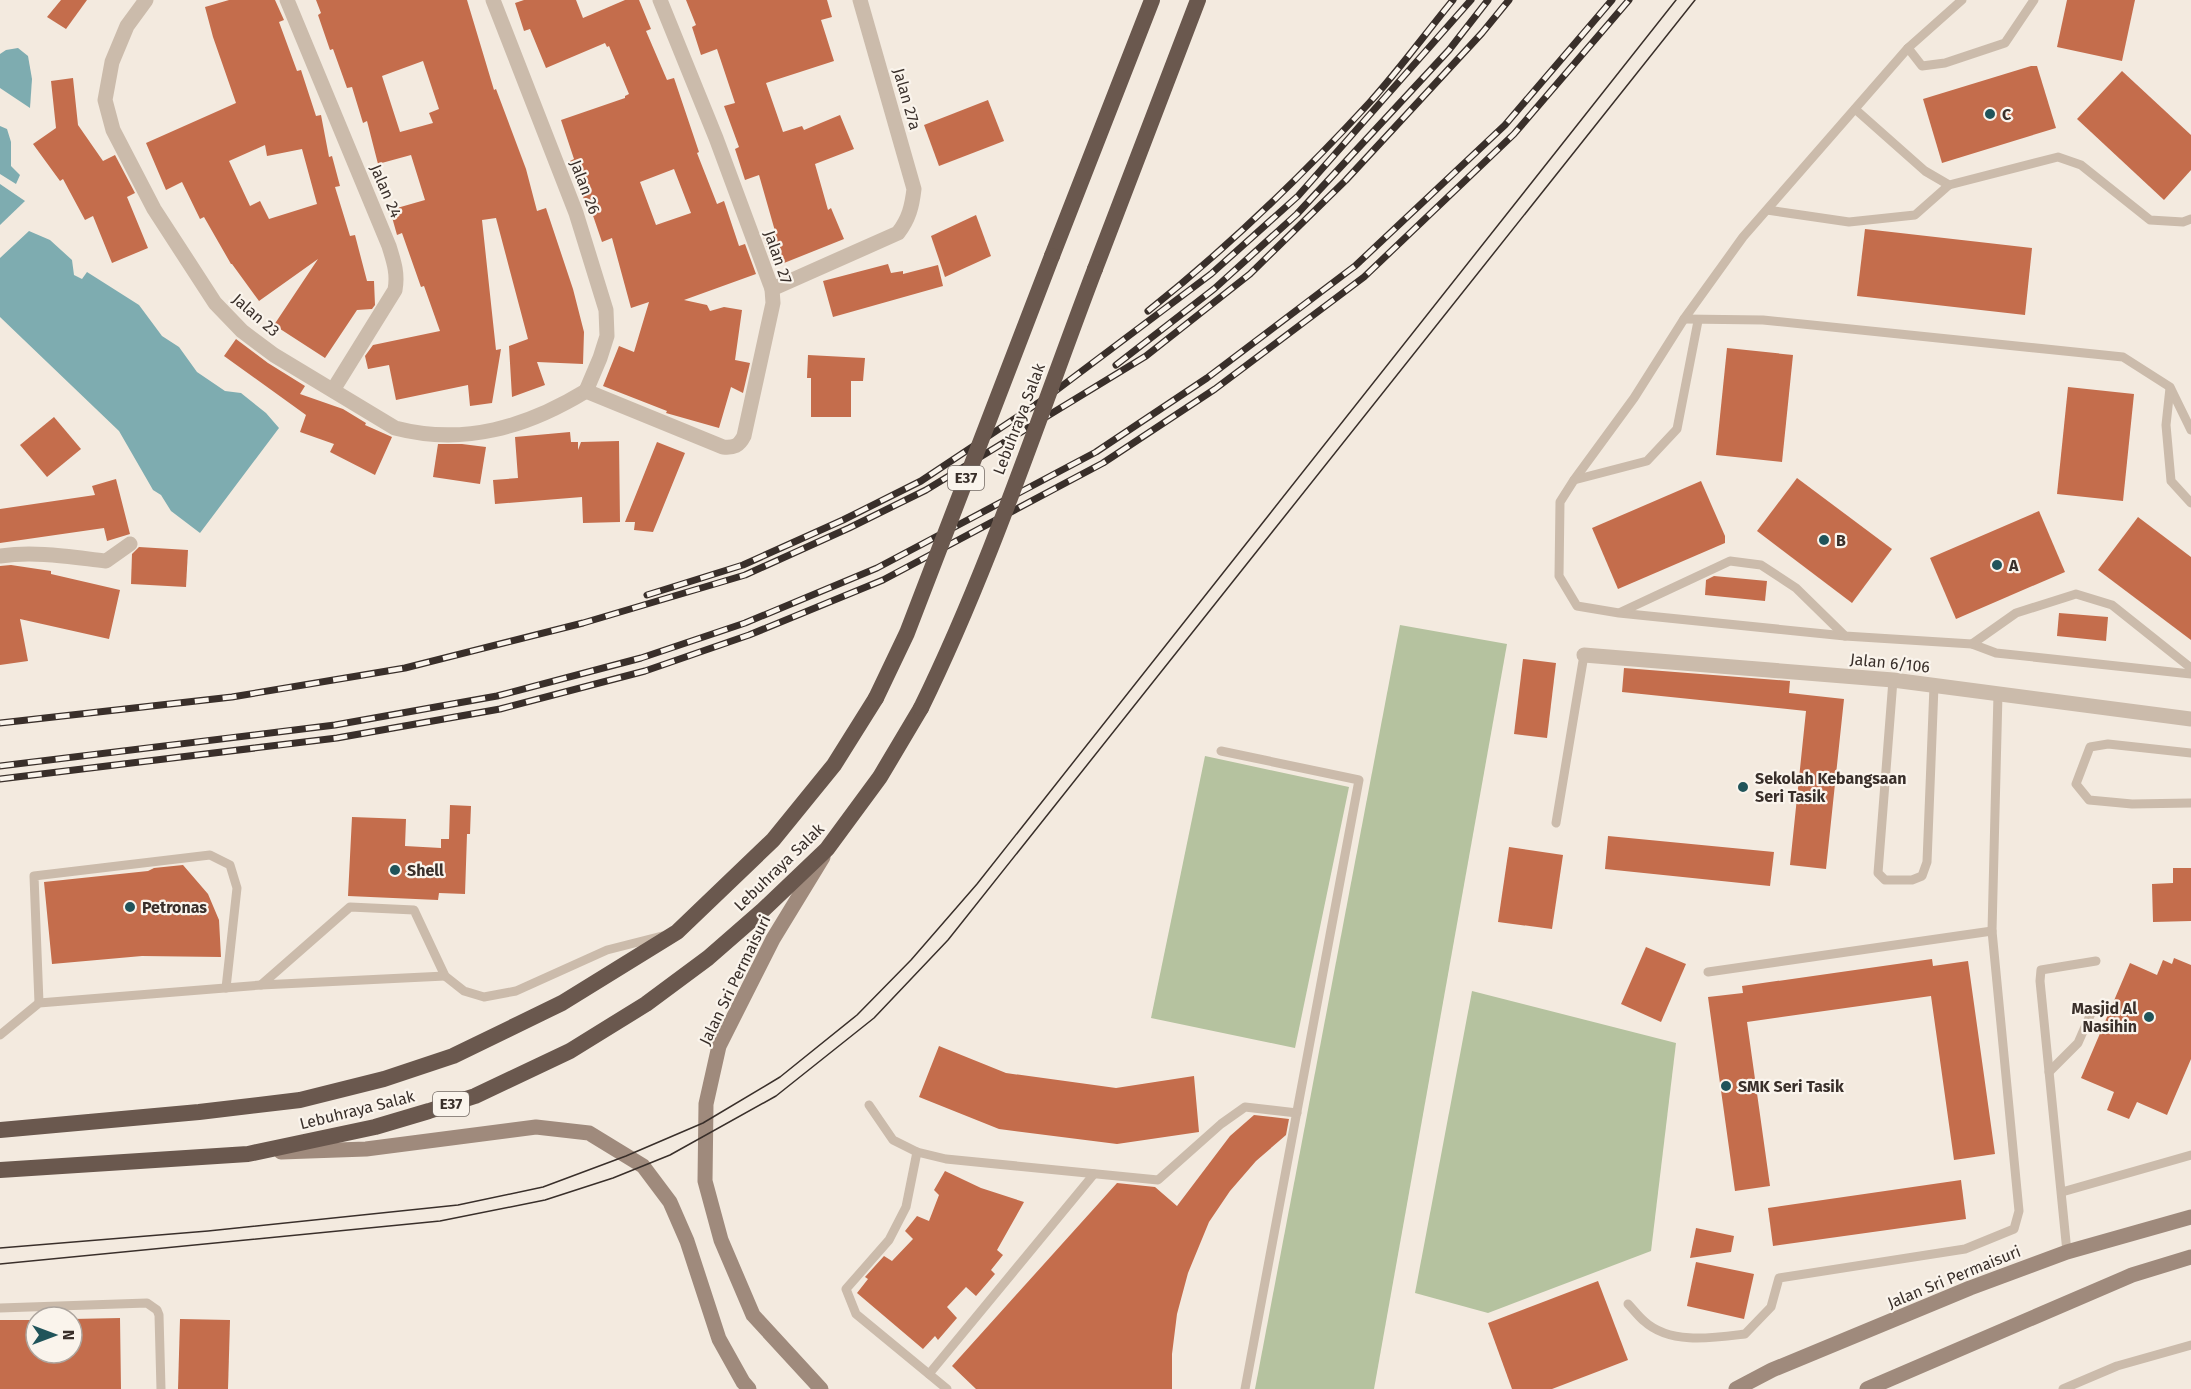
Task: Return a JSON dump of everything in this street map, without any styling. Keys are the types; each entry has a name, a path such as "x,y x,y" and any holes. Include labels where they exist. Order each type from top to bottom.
{"highway":[{"name":"Lebuhraya Salak","path":"0,1130 177,1115 300,1100 384,1079 453,1056 562,1003 677,932 773,840 834,765 876,699 907,633 1152,0"},
{"name":"Lebuhraya Salak","path":"0,1170 248,1154 375,1127 475,1096 570,1051 646,1004 708,958 827,849 880,777 921,708 948,653 974,591 1198,0"}],"main road":[{"name":"Jalan Sri Permaisuri","path":"821,1389 753,1315 721,1240 705,1181 706,1104 719,1046 773,939 827,849"},
{"path":"248,1154 366,1149 536,1127 589,1134 643,1166 670,1202 687,1241 719,1339 749,1389"},
{"name":"Jalan Sri Permaisuri","path":"1736,1389 1772,1370 1970,1288 2067,1252 2191,1217"},
{"path":"1867,1389 2132,1275 2191,1257"}],"street":[{"name":"Jalan 23","path":"146,0 127,26 112,62 105,100 113,130 154,209 215,303 242,331 274,354 395,428 431,434 473,433 518,425 556,410 586,391"},
{"name":"Jalan 24","path":"287,0 389,246 396,269 395,290 333,390"},
{"name":"Jalan 26","path":"493,0 576,213 606,310 607,336 586,391"},
{"name":"Jalan 27","path":"586,391 723,447 731,448 740,443 744,436 773,303 772,289 716,138 660,0"},
{"name":"Jalan 27a","path":"772,289 898,233 907,222 911,209 914,189 860,0"},
{"path":"0,556 25,553 106,561 130,544"},
{"name":"Jalan 6/106","path":"1584,655 1893,680 2191,719"}],"lane":[{"path":"1962,0 1908,48 1743,237 1684,319 1634,398 1560,502 1559,576 1577,606 1619,613 1845,636 1972,644 1996,653 2191,674"},
{"path":"1908,48 1922,66 1945,63 2005,43 2034,0"},
{"path":"1855,109 1926,171 1949,185"},
{"path":"1767,210 1849,222 1915,215 1949,185 2058,157 2081,165 2150,220 2183,222 2191,219"},
{"path":"1684,319 1698,321 1763,320 2123,357 2170,387 2191,430"},
{"path":"1574,480 1647,461 1677,429 1698,321"},
{"path":"2170,387 2166,425 2171,481 2191,503"},
{"path":"1619,613 1730,561 1761,565 1796,588 1845,636"},
{"path":"1972,644 2016,613 2076,594 2112,604 2191,668"},
{"path":"1556,823 1584,655"},
{"path":"1893,680 1878,873 1885,880 1912,880 1922,876 1927,862 1934,686"},
{"path":"1628,1304 1645,1323 1668,1335 1692,1338 1745,1334 1771,1307 1779,1278 1965,1249 2014,1229 2019,1211 1992,931 1998,694"},
{"path":"2191,753 2108,744 2090,747 2076,784 2089,800 2132,804 2191,803"},
{"path":"1221,751 1359,780 1245,1389"},
{"path":"39,1003 34,876 210,855 230,865 237,888 226,988"},
{"path":"261,985 350,907 414,910 445,976 464,991 484,997 516,991 607,950 677,932"},
{"path":"1708,972 1992,931"},
{"path":"2067,1252 2040,981 2041,970 2096,961"},
{"path":"0,1035 39,1003 261,985 445,976"},
{"path":"2049,1072 2078,1043 2091,1011"},
{"path":"869,1105 893,1140 917,1152 946,1159 1158,1180 1221,1124 1245,1107 1297,1113"},
{"path":"917,1152 906,1207 889,1240 846,1288 856,1314 947,1389"},
{"path":"2062,1192 2191,1155"},
{"path":"929,1374 1094,1174"},
{"path":"0,1308 147,1303 157,1310 159,1316 161,1389"},
{"path":"2063,1389 2117,1366 2191,1345"}],"green space":[{"path":"1400,625 1507,644 1374,1389 1255,1389"},
{"path":"1205,756 1349,787 1295,1048 1151,1018"},
{"path":"1472,991 1676,1043 1651,1251 1488,1313 1415,1293"}],"water":[{"path":"18,48 28,56 32,79 30,108 0,88 0,54 6,50"},
{"path":"0,126 7,129 11,142 11,166 20,175 16,184 0,174"},
{"path":"0,184 25,201 0,225"},
{"path":"29,231 50,240 72,260 74,275 82,279 87,272 139,305 162,336 179,347 197,372 225,391 241,393 266,413 279,428 200,533 171,511 161,495 153,490 119,431 0,317 0,258"}],"building":[{"path":"61,0 87,0 66,29 47,17"},
{"path":"229,0 275,0 284,20 279,22 297,71 301,70 316,116 321,115 329,157 332,156 340,186 335,187 350,236 355,235 367,281 374,281 375,305 372,309 357,310 325,358 274,325 318,259 259,301 231,264 204,217 200,219 182,182 166,190 146,143 236,103 205,7","holes":["265,145 267,156 302,149 317,204 269,219 260,201 250,206 229,161"]},
{"path":"316,0 467,0 494,90 496,89 526,169 537,211 546,208 573,289 584,332 583,364 537,362 545,385 512,397 509,346 528,339 496,218 482,220 496,350 501,349 492,403 470,406 468,385 396,400 389,365 368,369 365,356 373,345 440,331 424,286 421,287 402,233 397,235 390,210 425,200 411,155 378,164 367,121 363,123 352,87 347,88 333,49 330,50 318,15 321,13","holes":["423,61 439,109 429,113 433,123 400,132 382,76"]},
{"path":"524,0 576,0 583,18 625,0 639,0 651,29 646,31 667,80 674,78 699,152 697,153 717,204 724,201 739,246 745,244 756,274 684,300 707,305 710,311 724,307 742,310 735,360 750,363 743,393 731,387 719,428 666,413 667,411 603,386 619,346 634,352 649,302 631,308 612,238 602,242 588,201 585,202 570,161 574,159 561,120 625,98 629,94 609,46 607,47 605,43 546,68 530,29 524,31 515,3","holes":["674,169 691,213 656,225 640,182"]},
{"path":"686,0 827,0 832,17 821,20 834,61 766,83 783,132 802,126 804,130 840,115 854,149 815,164 828,210 831,208 844,239 774,267 763,236 775,231 759,175 745,180 735,149 739,147 724,106 735,103 717,49 701,55 692,27 696,25"},
{"path":"2067,0 2135,0 2122,61 2057,47"},
{"name":"C","path":"2037,66 2056,128 1942,163 1923,99"},
{"path":"2122,71 2191,135 2191,170 2164,200 2077,119"},
{"path":"73,78 78,125 103,161 115,155 135,193 127,197 148,248 112,263 93,216 85,220 63,179 60,181 33,144 56,128 51,81"},
{"path":"988,100 1004,141 939,166 924,125"},
{"path":"976,215 991,256 945,277 931,236"},
{"path":"1865,229 2032,248 2025,315 1857,296"},
{"path":"888,264 891,273 903,271 903,274 938,265 943,286 833,317 823,281"},
{"path":"236,339 268,363 305,386 300,394 343,409 366,423 365,425 392,437 375,475 330,452 334,444 300,432 306,415 224,356"},
{"path":"1727,348 1793,355 1782,462 1716,455"},
{"path":"808,355 865,358 863,381 851,381 851,417 811,417 811,378 807,378"},
{"path":"2068,387 2134,394 2123,501 2057,494"},
{"path":"54,417 81,449 47,477 20,445"},
{"path":"570,432 571,442 578,442 578,450 581,442 619,441 620,522 583,523 582,497 495,504 493,480 518,478 515,437"},
{"path":"657,442 685,453 653,532 634,530 635,522 625,522"},
{"path":"438,444 486,447 480,484 433,477"},
{"name":"B","path":"1797,478 1892,549 1852,603 1757,531"},
{"path":"116,479 130,534 107,541 104,528 0,543 0,509 95,495 92,486"},
{"path":"1701,481 1725,536 1725,543 1618,589 1592,528"},
{"name":"A","path":"2039,511 2065,572 1956,619 1930,558"},
{"path":"2138,517 2191,557 2191,640 2098,570"},
{"path":"139,547 188,550 186,587 131,584 132,554"},
{"path":"11,565 51,571 51,574 120,590 109,639 20,619 28,661 0,665 0,566"},
{"path":"1714,576 1767,581 1765,601 1705,595 1706,580"},
{"path":"2059,613 2108,617 2106,641 2057,636"},
{"path":"1523,659 1556,663 1547,738 1514,734"},
{"path":"1624,668 1790,681 1789,693 1844,699 1826,869 1790,865 1806,711 1622,692"},
{"name":"Shell","path":"450,805 471,806 470,834 467,834 465,894 439,893 438,900 348,896 352,817 406,819 405,846 441,848 441,839 449,839"},
{"path":"1608,836 1774,852 1770,886 1605,869"},
{"path":"1509,847 1563,855 1552,929 1498,922"},
{"name":"Petronas","path":"183,865 208,894 219,920 221,957 142,956 52,964 44,882"},
{"path":"2173,868 2191,868 2191,921 2153,922 2152,884 2173,883"},
{"path":"1646,947 1686,964 1661,1022 1621,1004"},
{"name":"Masjid Al Nasihin","path":"2174,958 2191,965 2191,1059 2167,1115 2137,1102 2129,1119 2107,1110 2114,1092 2081,1078 2130,963 2157,975 2163,960 2172,964"},
{"path":"1932,959 1933,966 1968,961 1995,1154 1954,1160 1931,996 1747,1022 1770,1186 1735,1191 1708,997 1743,993 1742,986"},
{"path":"939,1046 1006,1073 1116,1088 1194,1076 1199,1132 1117,1144 999,1129 919,1097"},
{"path":"1254,1115 1289,1119 1286,1135 1256,1161 1230,1191 1209,1222 1188,1273 1177,1314 1172,1354 1172,1389 976,1389 952,1366 1117,1183 1155,1187 1177,1206 1230,1136"},
{"path":"945,1171 981,1188 1024,1202 997,1250 1003,1255 991,1270 995,1274 976,1296 966,1287 947,1307 957,1318 938,1340 935,1336 923,1349 857,1293 868,1279 865,1277 884,1256 892,1261 913,1239 905,1231 917,1216 929,1221 939,1195 934,1190"},
{"path":"1961,1180 1966,1219 1773,1246 1768,1208"},
{"path":"1696,1228 1734,1236 1731,1252 1690,1258"},
{"path":"1696,1262 1754,1274 1744,1319 1687,1306"},
{"path":"1598,1281 1628,1360 1552,1389 1512,1389 1488,1323"},
{"path":"120,1318 121,1389 0,1389 0,1320 24,1320 24,1365 84,1365 84,1319"},
{"path":"180,1319 230,1320 228,1389 178,1389"}],"tram line":[{"path":"0,1248 208,1231 458,1205 543,1187 626,1156 703,1123 780,1077 857,1015 911,960 977,884 1676,0"},
{"path":"0,1264 440,1221 545,1200 613,1178 670,1155 776,1096 874,1018 948,940 1695,0"}],"railway":[{"path":"1148,311 1235,237 1344,130 1402,65 1453,0"},
{"path":"647,595 743,565 843,520 921,481 1050,395 1211,274 1298,196 1471,0"},
{"path":"1116,365 1214,289 1297,214 1449,50 1488,0"},
{"path":"0,723 232,697 405,668 583,623 745,575 849,528 926,490 1146,356 1250,274 1346,180 1482,33 1509,0"},
{"path":"0,766 335,725 497,696 641,658 745,623 877,568 1096,452 1207,378 1355,266 1505,125 1612,0"},
{"path":"0,779 337,738 500,709 645,671 749,635 883,580 1103,463 1215,389 1364,277 1514,134 1629,0"}],"place":[{"name":"C","path":"1990,114"},
{"name":"B","path":"1824,540"},
{"name":"A","path":"1997,565"},
{"name":"Sekolah Kebangsaan Seri Tasik","path":"1743,787"},
{"name":"Shell","path":"395,870"},
{"name":"Petronas","path":"130,907"},
{"name":"Masjid Al Nasihin","path":"2149,1017"},
{"name":"SMK Seri Tasik","path":"1726,1086"}]}
